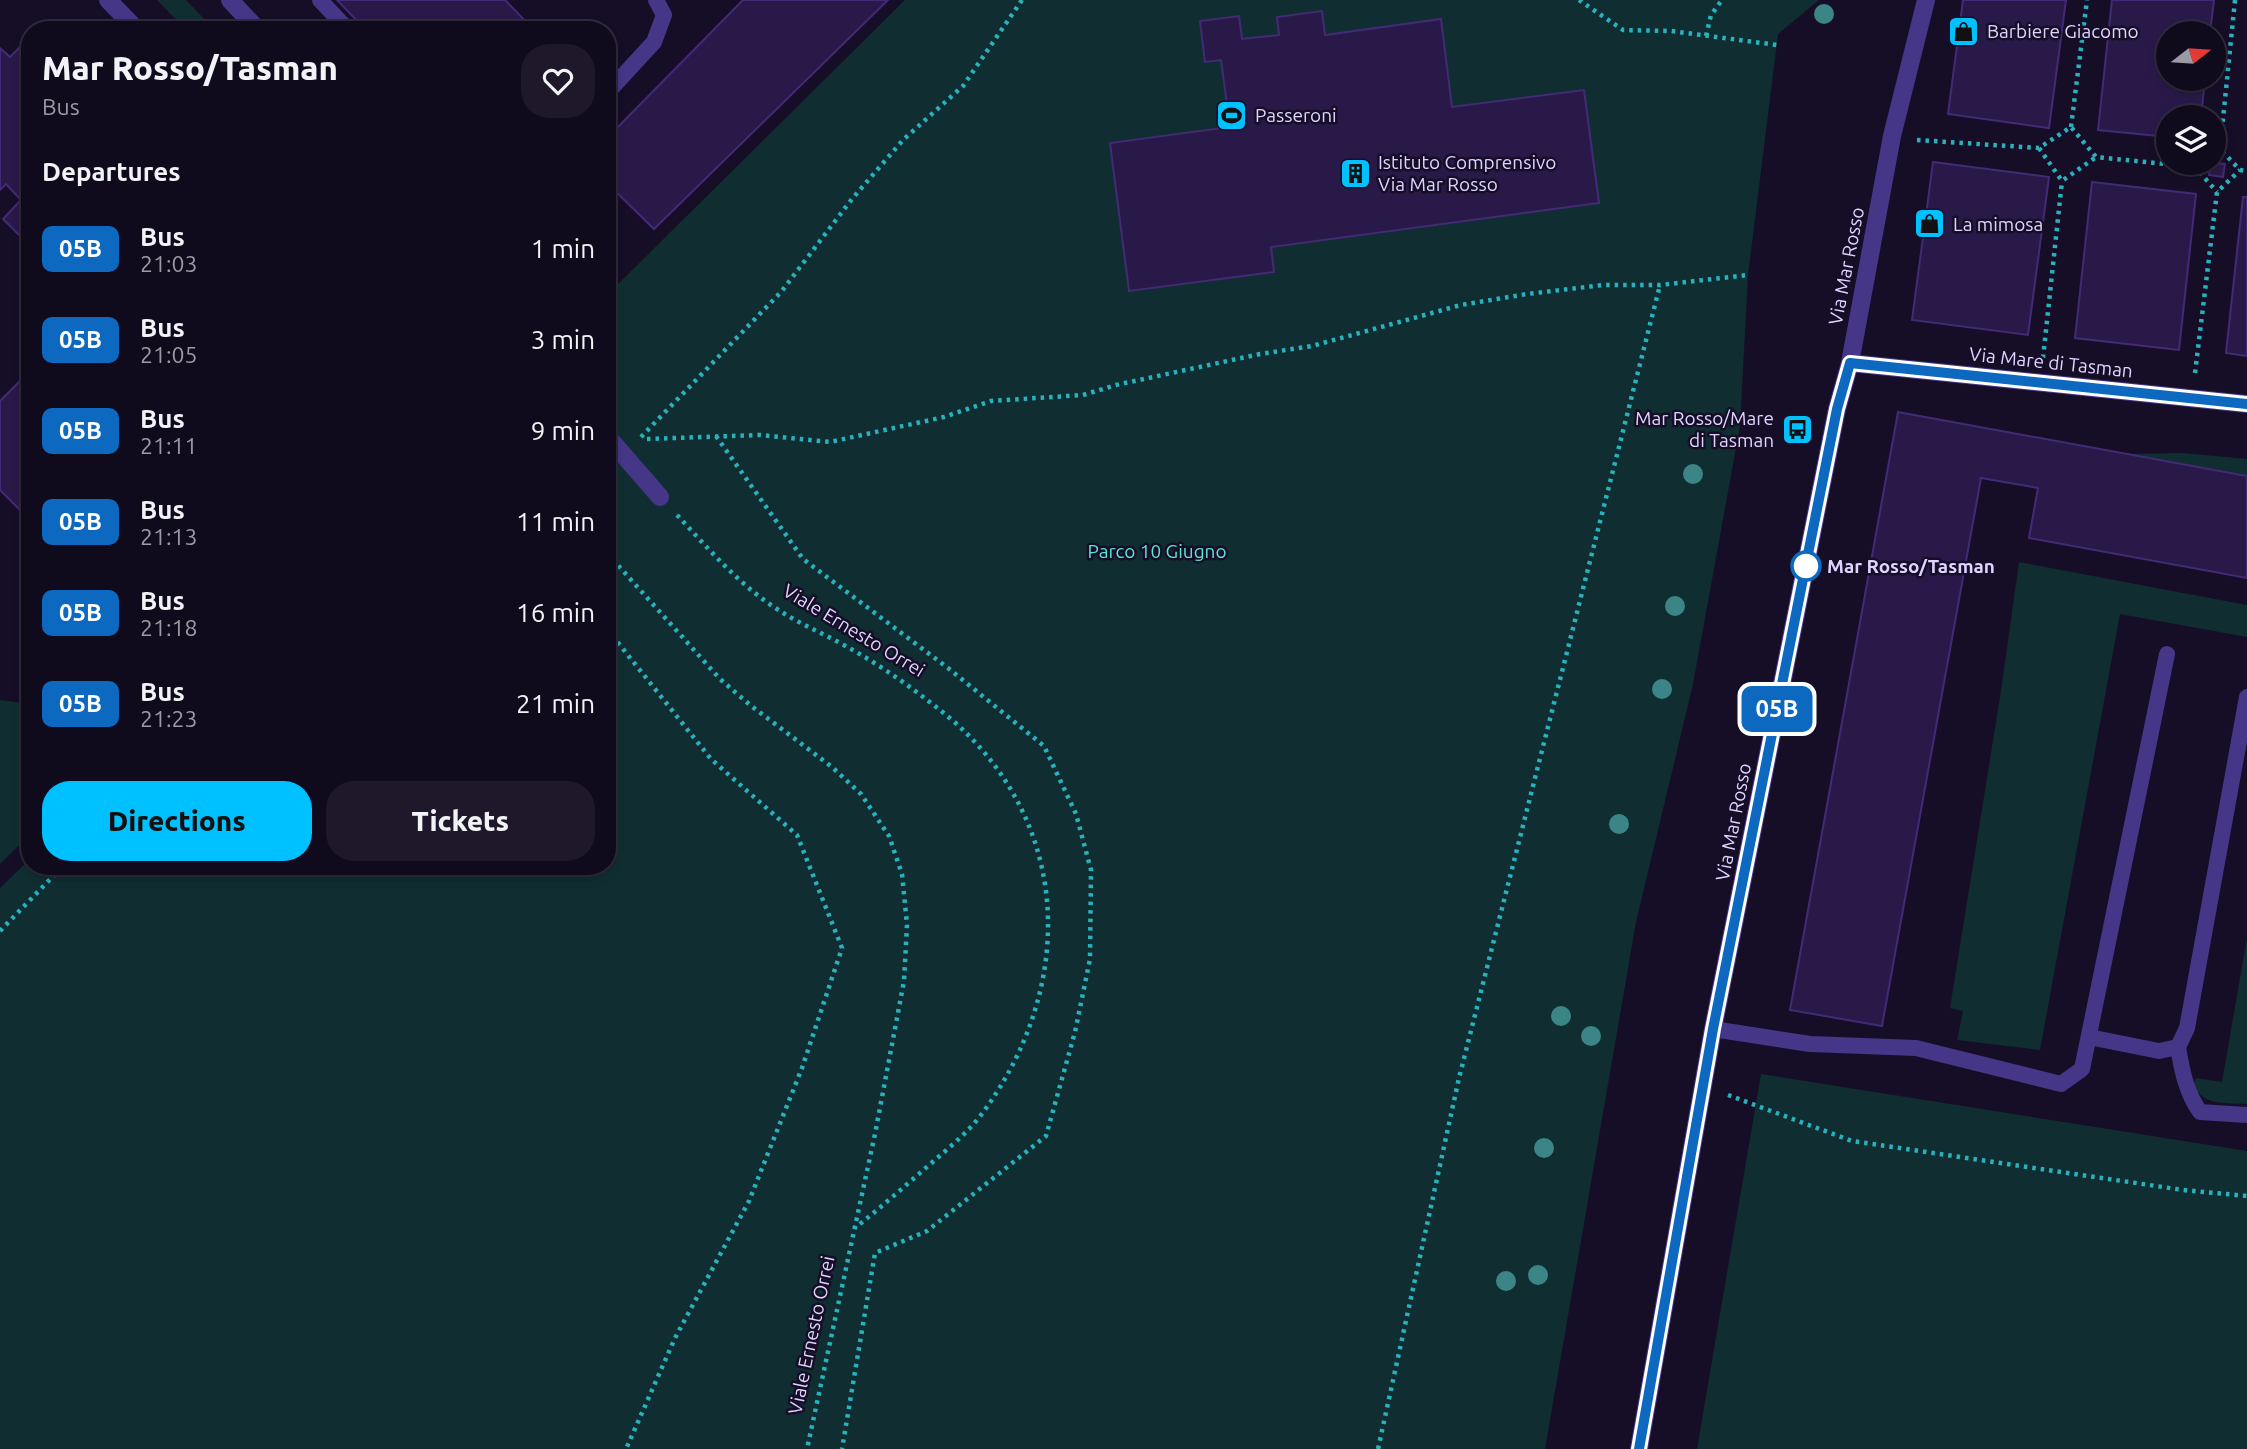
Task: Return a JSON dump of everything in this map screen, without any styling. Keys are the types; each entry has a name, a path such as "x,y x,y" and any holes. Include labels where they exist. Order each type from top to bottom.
{"street":[{"path":"108,0 128,21"},
{"path":"230,0 250,21"},
{"name":"Via Mar Rosso","path":"1639,1449 1713,1029 1837,409 1850,363 1892,136 1926,0"},
{"name":"Via Mare di Tasman","path":"1850,363 2247,404"},
{"path":"616,446 660,497"}],"lane":[{"path":"320,0 340,21"},
{"path":"616,83 654,42 664,15 656,0"},
{"path":"1713,1029 1810,1044 1916,1048 2061,1084 2082,1069 2167,654"},
{"path":"2247,696 2187,1028 2178,1047 2183,1078 2190,1098 2200,1112 2247,1115"},
{"path":"2089,1037 2159,1051 2178,1047"}],"path":[{"path":"1022,0 963,86 903,140 852,199 781,292 638,440 760,435 830,442 944,417 991,401 1083,395 1116,384 1312,346 1461,305 1603,285 1660,285 1748,275"},
{"path":"1579,0 1623,30 1671,31 1777,45"},
{"path":"1706,36 1711,15 1723,0"},
{"path":"2087,0 2071,127 2096,157"},
{"path":"2224,105 2235,0"},
{"path":"1892,136 1942,143 2039,148 2071,127"},
{"path":"2039,148 2062,181 2040,382"},
{"path":"2226,155 2240,170 2247,171"},
{"path":"2062,181 2096,157 2156,163"},
{"path":"2192,398 2217,192 2240,170"},
{"path":"2202,175 2217,192"},
{"path":"1378,1449 1459,1078 1660,285"},
{"path":"716,436 803,559 948,668 1044,746 1076,814 1091,870 1090,959 1075,1032 1046,1136 927,1231 875,1253 842,1449"},
{"name":"Viale Ernesto Orrei","path":"660,497 725,566 762,599 886,670 961,729 995,766 1013,792 1041,861 1047,893 1048,926 1042,982 1026,1034 1006,1075 978,1118 959,1140 855,1229"},
{"name":"Viale Ernesto Orrei","path":"616,563 720,679 822,759 861,794 883,825 902,874 906,907 906,965 875,1134 807,1449"},
{"path":"616,640 710,759 797,835 842,948 802,1068 749,1201 675,1338 626,1449"},
{"path":"0,930 54,875"},
{"path":"1756,1106 1852,1141 2183,1191 2247,1196"}],"green space":[{"path":"157,0 186,0 206,21 177,21"},
{"name":"Parco 10 Giugno","path":"905,0 1819,0 1778,34 1748,275 1740,426 1693,684 1636,922 1545,1449 0,1449 0,888 21,868 21,875 616,875 616,286"},
{"path":"2183,453 2247,459 2247,475 2126,454"},
{"path":"2019,562 2247,605 2247,637 2120,614 2040,1050 1957,1040 1963,1011 1950,1008"},
{"path":"0,700 21,703 21,843 0,864"},
{"path":"2247,938 2247,1104 2216,1102 2203,1097 2194,1085 2196,1078 2222,1082"},
{"path":"1761,1074 2247,1151 2247,1449 1697,1449"}],"building":[{"path":"337,0 505,0 525,21 357,21"},
{"path":"743,0 888,0 654,229 616,192 616,129"},
{"path":"1963,0 2066,0 2049,128 1948,114"},
{"path":"2112,0 2214,0 2211,21 2156,21 2156,91 2204,91 2202,105 2156,105 2156,136 2098,130"},
{"name":"Istituto Comprensivo Via Mar Rosso","path":"1322,11 1325,35 1441,19 1452,107 1584,90 1599,203 1271,247 1274,272 1129,291 1110,143 1230,127 1221,60 1205,62 1200,21 1239,16 1242,39 1279,35 1277,17"},
{"path":"0,48 10,57 21,48 21,200 6,184 0,190"},
{"path":"1933,162 2049,177 2028,335 1912,320"},
{"path":"2092,182 2196,194 2179,350 2075,338"},
{"path":"2243,197 2247,197 2247,356 2226,353"},
{"path":"21,200 21,237 3,219"},
{"path":"21,380 21,511 0,490 0,401"},
{"path":"1898,412 2247,476 2247,578 2029,538 2038,488 1981,478 1882,1026 1790,1010"}],"bus line":[{"name":"05B","path":"1639,1449 1713,1029 1837,409 1850,363 2247,404"}],"place":[{"name":"Barbiere Giacomo","path":"1964,31"},
{"name":"Passeroni","path":"1232,115"},
{"name":"Istituto Comprensivo Via Mar Rosso","path":"1355,173"},
{"name":"La mimosa","path":"1930,224"},
{"name":"Mar Rosso/Mare di Tasman","path":"1797,429"},
{"name":"Mar Rosso/Tasman","path":"1806,566"}]}
